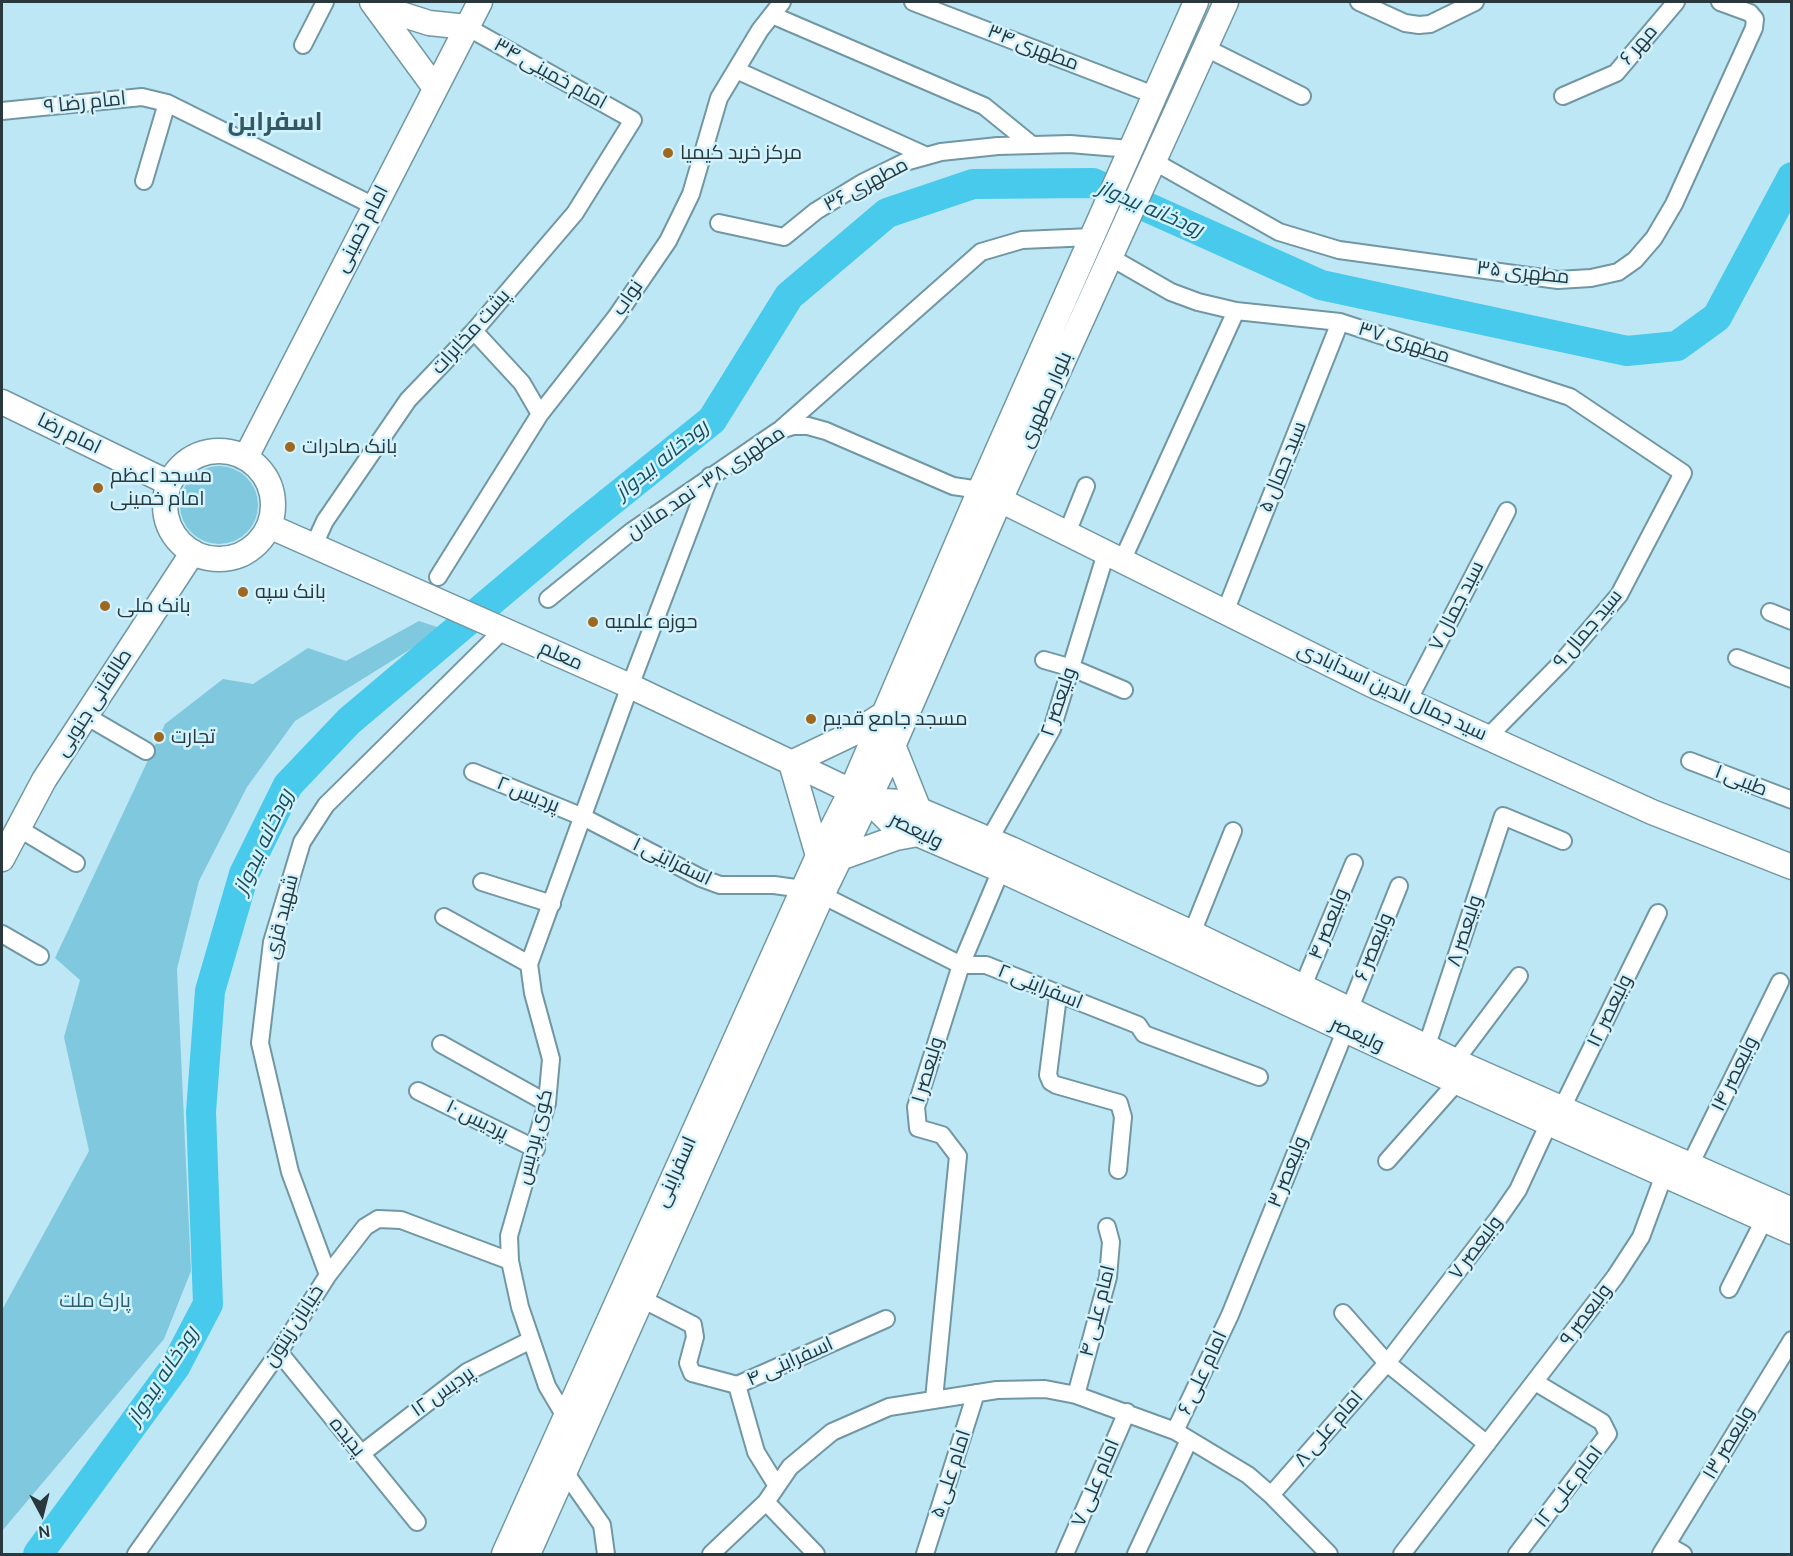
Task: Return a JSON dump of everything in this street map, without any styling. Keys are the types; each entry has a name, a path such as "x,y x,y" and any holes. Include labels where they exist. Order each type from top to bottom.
{"main road":[{"name":"امام خمینی","path":"246,457 480,2"},
{"name":"بلوار مطهری","path":"860,795 893,746 1097,226 1196,2"},
{"name":"بلوار مطهری","path":"860,795 882,715 1110,257 1153,167 1226,2"},
{"path":"375,4 429,23 467,27"},
{"path":"375,4 435,88"},
{"path":"1114,187 1137,199"},
{"name":"امام رضا","path":"2,402 169,483"},
{"path":"211,451 229,452 246,457 258,467 270,488 273,511 269,526 259,541 236,555 210,558 193,552 180,542 171,529 166,514 165,498 169,483 179,468 194,457 211,451"},
{"name":"سید جمال الدین اسدآبادی","path":"990,495 1408,701 1652,812 1791,867"},
{"name":"معلم","path":"269,526 630,686 860,795"},
{"name":"طالقانی جنوبی","path":"2,859 44,780 193,552"},
{"path":"882,715 854,733 791,763 829,857 918,834"},
{"path":"893,746 919,810"},
{"name":"ولیعصر","path":"860,795 901,802 989,840 1006,859 1460,1069 1556,1115 1664,1175 1791,1232"},
{"name":"ولیعصر","path":"860,795 890,822 918,834 1006,859 1192,933 1303,986 1348,1019 1427,1046 1460,1069"},
{"name":"اسفراینی","path":"528,1554 642,1299 812,892 860,795"},
{"name":"اسفراینی","path":"509,1545 566,1418 772,984"},
{"name":"ولیعصر","path":"1556,1115 1690,1165 1791,1210"}],"street":[{"path":"303,45 325,2"},
{"name":"نواب","path":"438,577 540,414 616,317 668,241 691,194 719,98 782,2"},
{"name":"مطهری ۳۴","path":"913,2 1154,95"},
{"path":"1359,2 1405,23 1419,25 1430,24 1475,2"},
{"name":"مهر ۶","path":"1563,96 1616,73 1676,2"},
{"name":"مطهری ۳۵","path":"1153,167 1279,232 1339,250 1558,280 1591,278 1618,272 1635,260 1654,238 1674,204 1754,28 1755,20 1750,13 1720,2"},
{"path":"772,15 984,106 1032,145"},
{"name":"امام خمینی ۳۴","path":"467,27 633,120"},
{"path":"1206,48 1302,96"},
{"path":"736,70 927,156"},
{"name":"امام رضا ۹","path":"2,111 142,97 167,103 374,206"},
{"path":"144,182 167,103"},
{"name":"پشت مخابرات","path":"313,547 325,521 408,400 474,331 575,213 633,120"},
{"name":"مطهری ۳۶","path":"719,223 784,237 816,211 862,183 905,162 927,156 998,146 1070,144 1128,154"},
{"path":"778,431 981,252 1022,240 1097,226"},
{"name":"مطهری ۳۷","path":"1110,257 1171,292 1236,311 1340,322 1570,397 1683,473"},
{"name":"ولیعصر ۲","path":"989,840 1053,729 1072,668 1114,557 1236,311"},
{"name":"سید جمال ۵","path":"1225,612 1340,322"},
{"path":"474,331 522,383 540,414"},
{"name":"مطهری ۳۸- نمد مالان","path":"548,599 632,531 778,431 793,426 808,426 826,431 953,486 990,495"},
{"name":"سید جمال ۹","path":"1488,737 1561,663 1619,595 1683,473"},
{"name":"کوی پردیس","path":"566,1418 547,1386 520,1307 510,1261 509,1236 515,1210 536,1149 547,1103 551,1059 533,993 529,964 630,686 710,476"},
{"path":"1067,533 1086,486"},
{"name":"سید جمال ۷","path":"1408,701 1506,511"},
{"path":"1770,612 1791,621"},
{"name":"شهید قزی","path":"328,1275 290,1172 260,1043 272,942 302,842 326,805 503,630"},
{"path":"1737,658 1791,680"},
{"path":"1044,660 1072,668 1124,690"},
{"path":"86,716 146,751"},
{"name":"طیبی ۱","path":"1690,761 1791,800"},
{"name":"پردیس ۲","path":"473,772 583,817"},
{"name":"ولیعصر ۸","path":"1427,1046 1503,816 1563,841"},
{"name":"اسفراینی ۱","path":"583,817 700,878 720,885 774,885 812,892"},
{"path":"18,828 76,863"},
{"path":"1192,933 1233,831"},
{"name":"ولیعصر ۱","path":"934,1400 958,1156 942,1135 918,1128 916,1107 961,965 1006,859"},
{"name":"ولیعصر ۴","path":"1303,986 1354,863"},
{"path":"482,882 552,904"},
{"name":"ولیعصر ۶","path":"1348,1019 1399,885"},
{"name":"اسفراینی ۲","path":"812,892 961,965 986,965 1058,996 1138,1025 1144,1034 1259,1077"},
{"name":"ولیعصر ۱۲","path":"1556,1115 1658,913"},
{"path":"444,917 529,964"},
{"path":"2,934 39,956"},
{"path":"1387,1161 1460,1069 1519,976"},
{"name":"ولیعصر ۱۴","path":"1690,1165 1780,982"},
{"path":"1058,996 1048,1075 1050,1082 1119,1103 1123,1117 1118,1170"},
{"name":"ولیعصر ۳","path":"1230,1315 1348,1019"},
{"path":"441,1044 547,1103"},
{"name":"پردیس ۱۰","path":"418,1091 536,1149"},
{"name":"ولیعصر ۷","path":"1387,1363 1518,1190 1556,1115"},
{"name":"ولیعصر ۹","path":"1402,1554 1615,1277 1641,1236 1664,1175"},
{"name":"خیابان زیتون","path":"136,1554 279,1352 328,1275 365,1227 378,1219 388,1218 510,1261"},
{"path":"1729,1289 1764,1220"},
{"name":"امام علی ۴","path":"1076,1395 1108,1277 1112,1249 1107,1227"},
{"name":"اسفراینی ۴","path":"642,1299 693,1325 694,1337 688,1363 692,1373 736,1385 886,1319"},
{"path":"1343,1313 1387,1363 1487,1444"},
{"name":"امام علی ۶","path":"1136,1554 1230,1315"},
{"name":"پردیس ۱۲","path":"361,1454 467,1372 531,1340"},
{"name":"ولیعصر ۱۳","path":"1664,1550 1791,1340"},
{"name":"پدیده","path":"279,1352 417,1522"},
{"name":"امام علی ۸","path":"1271,1495 1387,1363"},
{"name":"امام علی ۱۲","path":"1517,1554 1608,1434 1602,1422 1535,1382"},
{"path":"736,1385 756,1452 777,1485"},
{"path":"711,1554 766,1502 790,1467 832,1432 889,1407 976,1393 1045,1389 1076,1395 1127,1412 1182,1435 1248,1475 1329,1554"},
{"name":"امام علی ۵","path":"925,1554 976,1393"},
{"name":"امام علی ۷","path":"1065,1554 1127,1412"},
{"path":"565,1472 602,1525 606,1554"},
{"path":"766,1502 816,1554"},
{"path":"152,1554 163,1518"},
{"path":"493,1554 509,1545"},
{"path":"1664,1550 1683,1554"}],"green space":[{"path":"219,466 234,469 247,477 255,490 258,505 255,520 247,533 234,541 219,544 204,541 191,533 183,520 180,505 183,490 191,477 204,469"},
{"name":"پارک ملت","path":"419,621 443,629 295,721 247,787 199,881 177,969 191,1271 164,1339 2,1531 2,1310 89,1151 64,1037 80,980 55,958 165,724 223,679 253,684 308,648 346,661"}],"waterway":[{"name":"رودخانه بیدواز","path":"38,1554 175,1367 208,1304 201,1112 210,991 244,874 288,785 349,721 580,526 712,420 789,296 887,213 973,184 1093,183 1321,285 1627,351 1677,346 1717,317 1792,177"}],"place":[{"name":"مرکز خرید کیمیا","path":"668,153"},
{"name":"بانک صادرات","path":"290,447"},
{"name":"مسجد اعظم امام خمینی","path":"98,488"},
{"name":"بانک سپه","path":"243,592"},
{"name":"بانک ملی","path":"105,606"},
{"name":"حوزه علمیه","path":"593,622"},
{"name":"مسجد جامع قدیم","path":"811,719"},
{"name":"تجارت","path":"159,737"}],"district":[{"name":"اسفراین","path":"275,123"}]}
